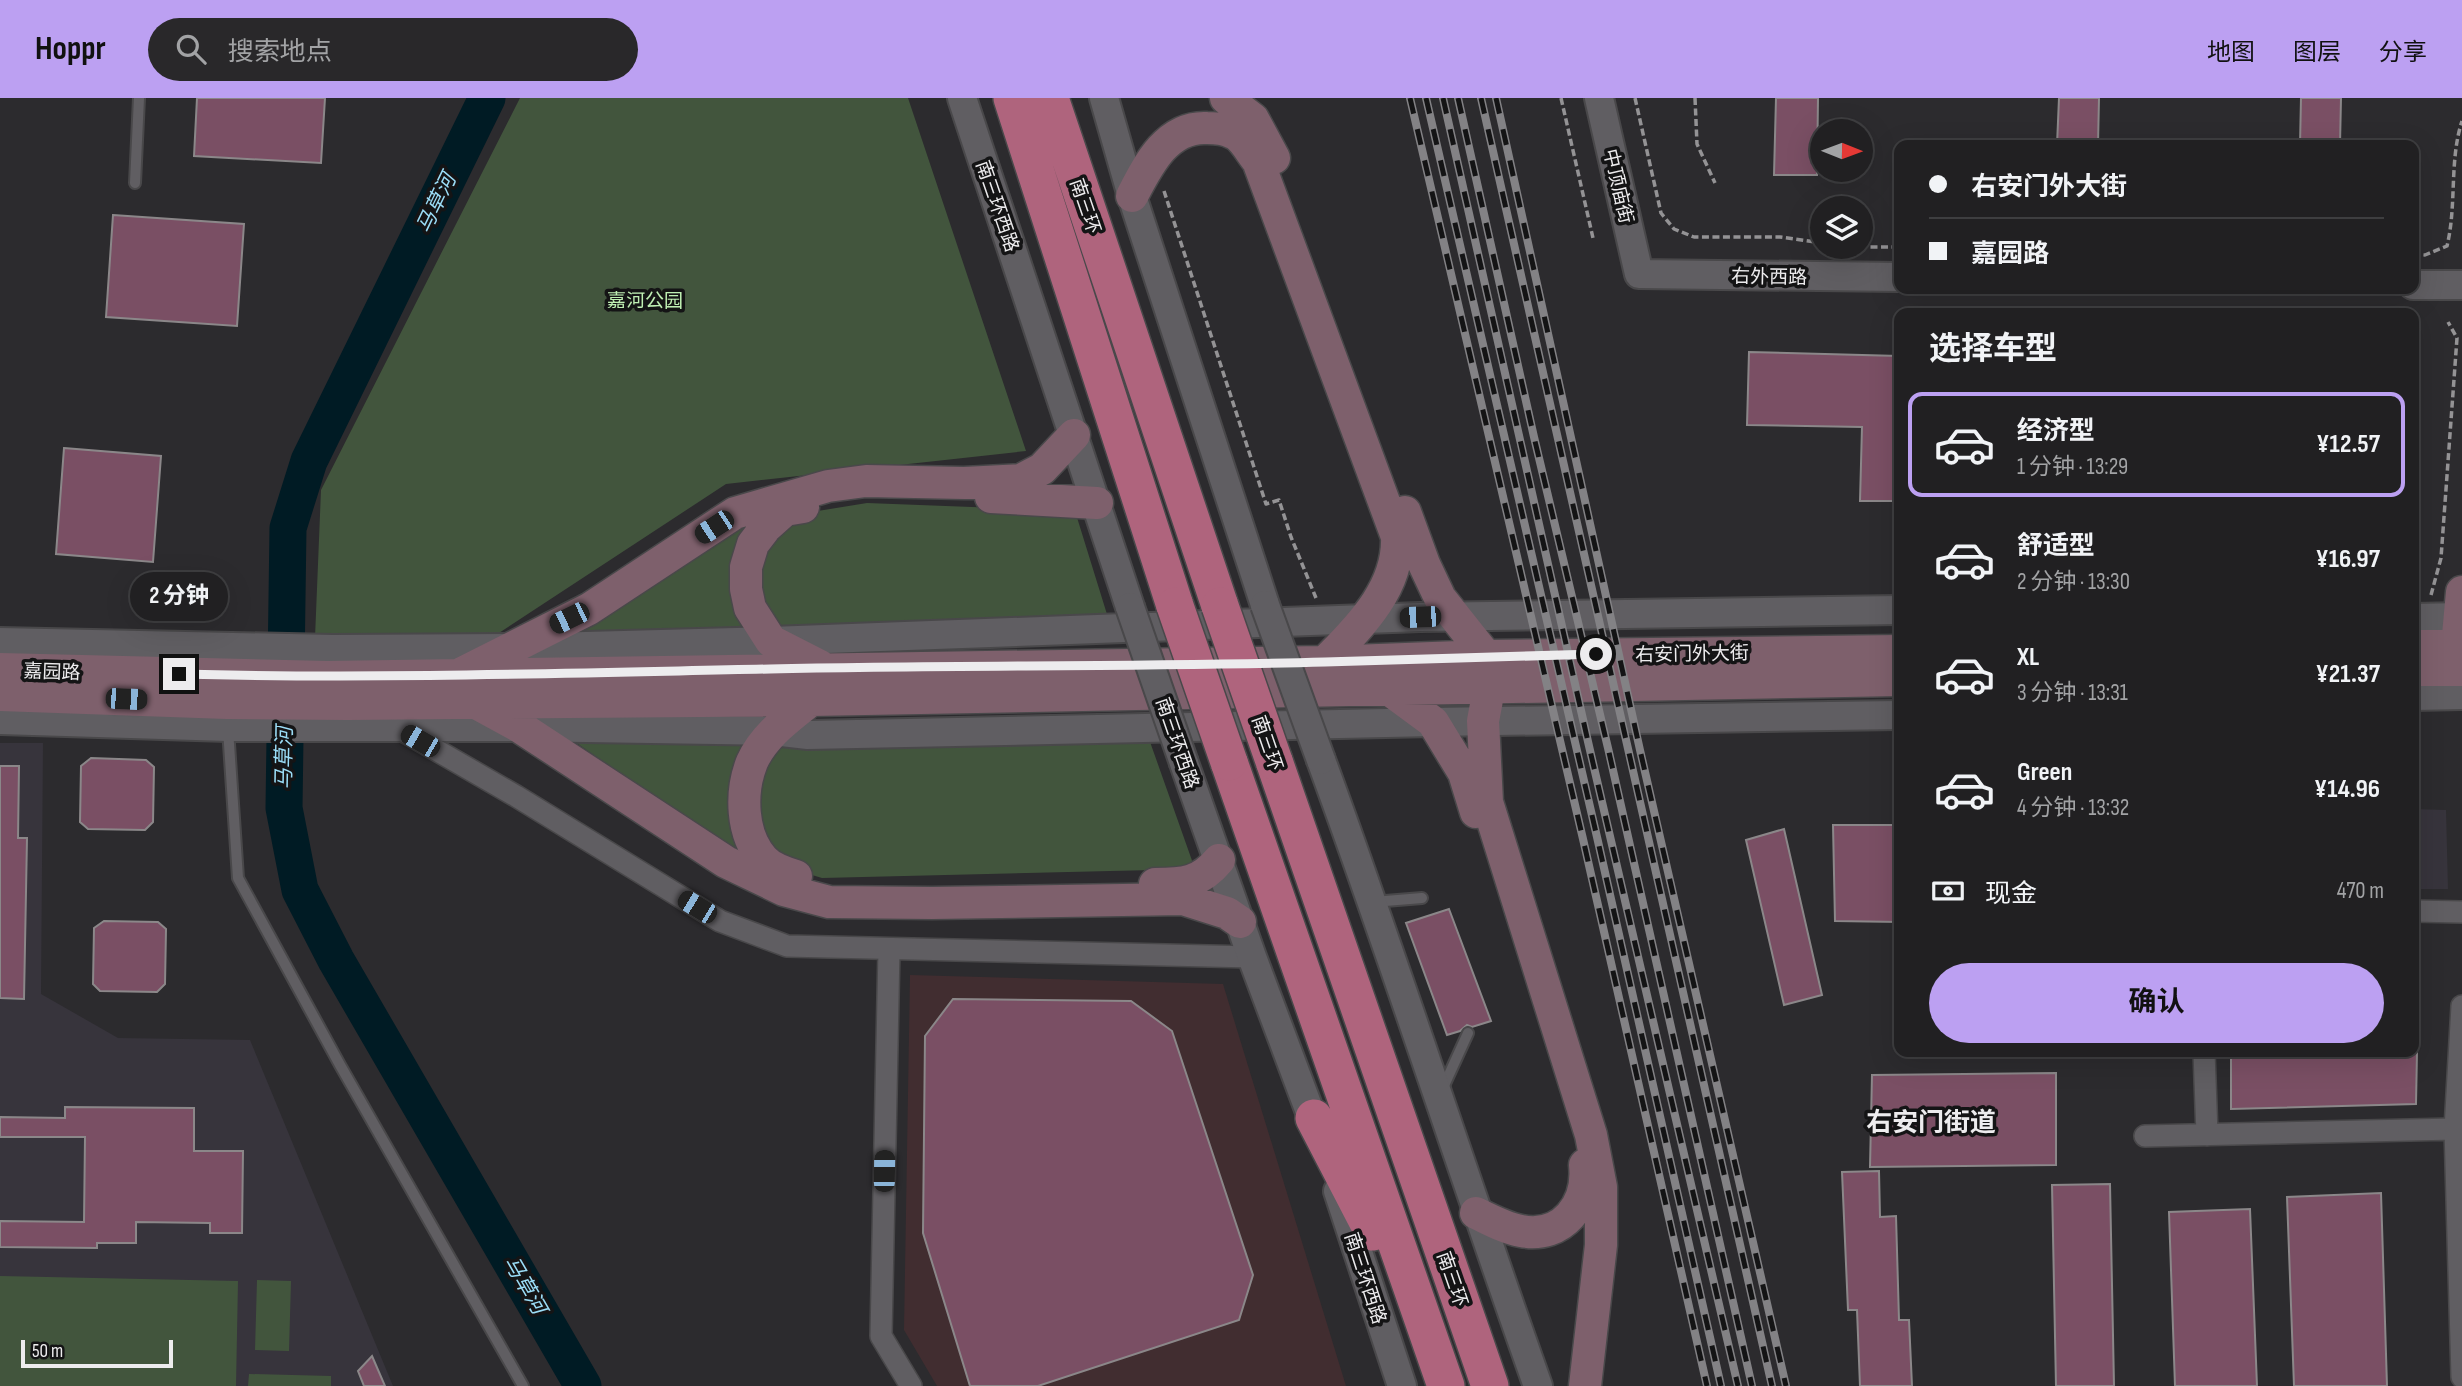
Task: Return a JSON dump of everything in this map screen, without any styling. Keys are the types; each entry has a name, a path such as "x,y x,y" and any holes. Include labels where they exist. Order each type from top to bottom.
{"highway":[{"name":"南三环","path":"1012,98 1175,607 1446,1386"},
{"name":"南三环","path":"1050,98 1220,606 1490,1386"},
{"path":"1314,1118 1433,1348"}],"main road":[{"path":"1226,98 1253,119 1283,175 1424,564 1440,598 1486,656"},
{"path":"1132,196 1149,165 1172,138 1193,127 1217,128 1235,133 1258,161 1397,537 1398,556 1387,587 1366,619 1325,662"},
{"path":"458,675 589,609 735,513 828,486 866,481 964,483 1021,480 1042,469 1074,435"},
{"path":"824,668 771,641 750,608 746,589 746,567 753,544 766,527 785,510 858,497 937,495 1097,503"},
{"path":"2419,644 2461,634"},
{"path":"2419,666 2461,634"},
{"name":"右安门外大街","path":"334,693 458,675 1894,651"},
{"name":"嘉园路","path":"0,669 227,688"},
{"name":"右安门外大街","path":"334,693 474,702 811,700 1894,680"},
{"path":"227,688 334,693 396,727"},
{"name":"嘉园路","path":"0,695 227,688"},
{"path":"1489,689 1483,721 1487,802 1591,1135 1601,1187 1601,1245 1585,1386"},
{"path":"1391,691 1433,722 1464,772 1580,1131 1585,1170 1582,1200 1572,1215 1544,1232 1522,1231 1476,1213"},
{"path":"811,700 773,731 752,761 744,793 746,822 751,842 765,861 791,874 820,883 1172,884 1197,880 1219,860"},
{"path":"474,702 520,727 726,862 784,890 829,902 1183,899 1227,913 1240,922"}],"street":[{"name":"南三环西路","path":"962,98 1130,607 1252,957 1314,1118 1402,1386"},
{"path":"1104,98 1132,196 1265,606 1373,902 1476,1213 1538,1386"},
{"name":"中顶庙街","path":"1599,98 1639,274"},
{"name":"右外西路","path":"1639,274 1894,277"},
{"path":"2419,285 2462,285"},
{"path":"0,642 227,688 334,693 510,648 1366,619 1894,610"},
{"path":"2419,620 2461,634"},
{"path":"0,720 227,688"},
{"path":"2419,696 2462,695"},
{"path":"396,727 773,731 822,734 1894,715"},
{"path":"396,727 516,796 720,921 787,946 1252,957"},
{"path":"2419,911 2462,912"},
{"path":"889,949 881,1336 911,1386"},
{"path":"2462,1006 2455,1129 2462,1377"},
{"path":"2204,1057 2207,1135"},
{"path":"2145,1136 2455,1129"}],"lane":[{"path":"135,183 139,98"},
{"path":"227,688 238,878 340,1065 523,1386"},
{"path":"1373,902 1422,898"},
{"path":"1438,1099 1468,1033"}],"path":[{"path":"1561,98 1593,238"},
{"path":"1635,98 1661,213 1674,229 1695,237 1780,237 1810,241"},
{"path":"1695,98 1697,144 1715,183"},
{"path":"2419,254 2425,255 2446,246 2451,228 2457,138 2462,121"},
{"path":"1162,184 1266,504 1279,500 1316,599"},
{"path":"1873,247 1894,247"},
{"path":"2430,596 2441,558 2457,338 2448,322"}],"shaded area":[{"path":"0,743 43,743 41,994 118,1038 250,1040 393,1386 0,1386"},
{"path":"2419,809 2446,810 2448,889 2419,889"},
{"path":"910,975 1223,984 1346,1386 937,1386 904,1330"}],"green space":[{"name":"嘉河公园","path":"520,98 908,98 1026,451 726,484 473,650 315,638 321,490"},
{"path":"867,503 1075,511 1110,624 779,630 754,585 761,545 787,516"},
{"path":"756,515 755,636 566,637"},
{"path":"758,735 742,859 568,737"},
{"path":"1149,739 1195,869 822,878 792,869 757,841 762,759 787,741"},
{"path":"0,1276 238,1281 236,1386 0,1386"},
{"path":"257,1280 291,1281 289,1351 255,1350"},
{"path":"249,1374 331,1376 331,1386 248,1386"}],"building":[{"path":"197,98 325,98 321,163 194,156"},
{"path":"1776,98 1818,98 1818,119 1810,119 1810,175 1774,175"},
{"path":"2059,98 2099,98 2098,140 2057,140"},
{"path":"2301,98 2341,98 2340,140 2300,140"},
{"path":"113,215 244,224 237,326 106,317"},
{"path":"1749,352 1894,356 1894,501 1860,501 1862,427 1747,425"},
{"path":"64,448 161,456 153,562 56,554"},
{"path":"91,758 146,760 154,767 153,822 145,830 88,829 80,822 81,766"},
{"path":"0,766 19,766 18,838 27,838 24,999 0,998"},
{"path":"1833,825 1894,825 1894,922 1835,921"},
{"path":"1784,829 1822,995 1784,1005 1746,840"},
{"path":"1449,909 1491,1021 1472,1027 1467,1025 1460,1031 1447,1035 1406,923"},
{"path":"104,921 158,922 166,929 165,984 157,992 100,991 93,984 94,928"},
{"path":"953,999 1131,1001 1172,1031 1253,1275 1239,1320 1038,1386 970,1386 923,1233 925,1036"},
{"path":"2231,1057 2417,1057 2416,1104 2231,1109"},
{"path":"2056,1073 2056,1165 1870,1167 1872,1075"},
{"path":"65,1107 194,1108 194,1151 243,1151 242,1233 210,1233 210,1223 136,1222 136,1243 97,1243 97,1248 0,1247 0,1221 84,1222 85,1137 0,1137 0,1117 65,1118"},
{"path":"1879,1171 1880,1217 1896,1216 1899,1320 1909,1320 1912,1386 1860,1386 1857,1310 1848,1310 1842,1172"},
{"path":"2110,1184 2114,1386 2056,1386 2052,1185"},
{"path":"2381,1193 2387,1386 2294,1386 2287,1197"},
{"path":"2250,1209 2257,1386 2175,1386 2169,1212"},
{"path":"372,1356 385,1386 364,1386 358,1371"}],"waterway":[{"name":"马草河","path":"487,98 309,461 288,528 284,808 300,890 336,960 583,1386"}],"railway":[{"path":"1410,98 1707,1386"},
{"path":"1426,98 1721,1386"},
{"path":"1443,98 1589,746 1738,1386"},
{"path":"1458,98 1752,1386"},
{"path":"1481,98 1772,1386"},
{"path":"1496,98 1640,750 1786,1386"}],"district":[{"name":"右安门街道","path":"1931,1122"}],"route":[{"path":"179,674 327,677 1325,662 1596,654"}]}
